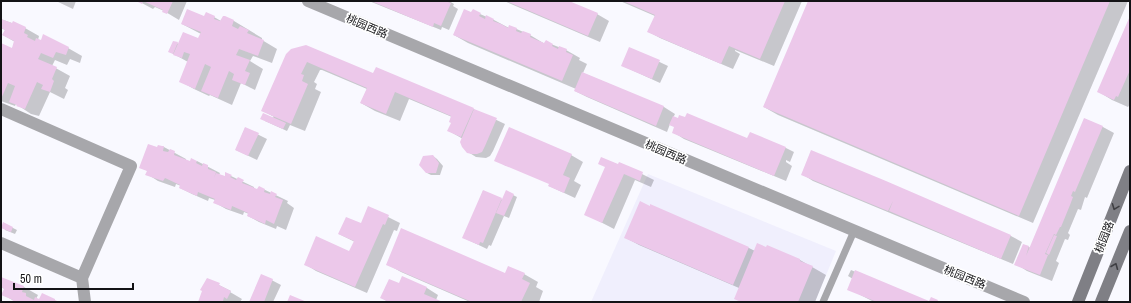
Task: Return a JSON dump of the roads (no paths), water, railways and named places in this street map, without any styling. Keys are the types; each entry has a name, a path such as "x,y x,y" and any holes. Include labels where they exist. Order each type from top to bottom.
{"main road":[{"name":"桃园路","path":"1078,302 1130,171"},
{"name":"桃园路","path":"1101,302 1130,231"}],"street":[{"name":"桃园西路","path":"308,1 1024,302"},
{"path":"1,109 131,166 82,278 85,302"},
{"path":"1,243 82,278"}],"lane":[{"path":"823,302 854,231"}]}
